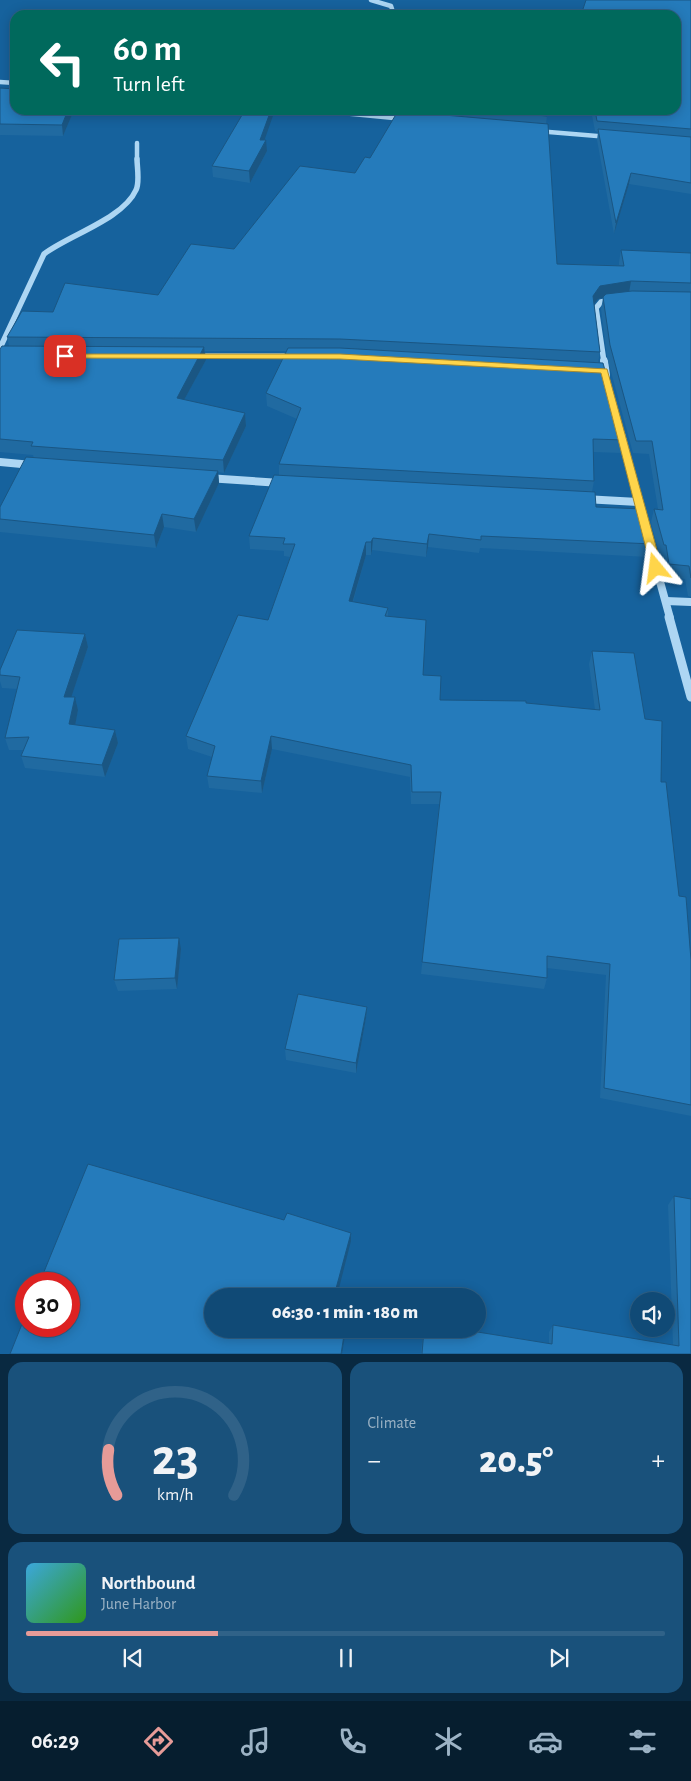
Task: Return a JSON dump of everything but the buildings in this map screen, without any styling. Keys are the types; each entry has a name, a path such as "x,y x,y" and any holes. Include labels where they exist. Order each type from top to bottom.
{"street":[{"path":"371,0 391,6 392,10"},
{"path":"363,115 413,119"},
{"path":"530,130 615,137"},
{"path":"0,348 44,254 58,244 100,224 127,202 137,189 137,143"},
{"path":"607,380 596,308 601,302 623,298"},
{"path":"0,354 9,354"},
{"path":"190,356 300,356"},
{"path":"595,370 604,370"},
{"path":"619,427 691,697"},
{"path":"0,462 41,466"},
{"path":"196,478 291,484"},
{"path":"580,499 638,502"},
{"path":"666,601 691,602"}],"route":[{"path":"65,356 340,356 604,370 656,568"}]}
